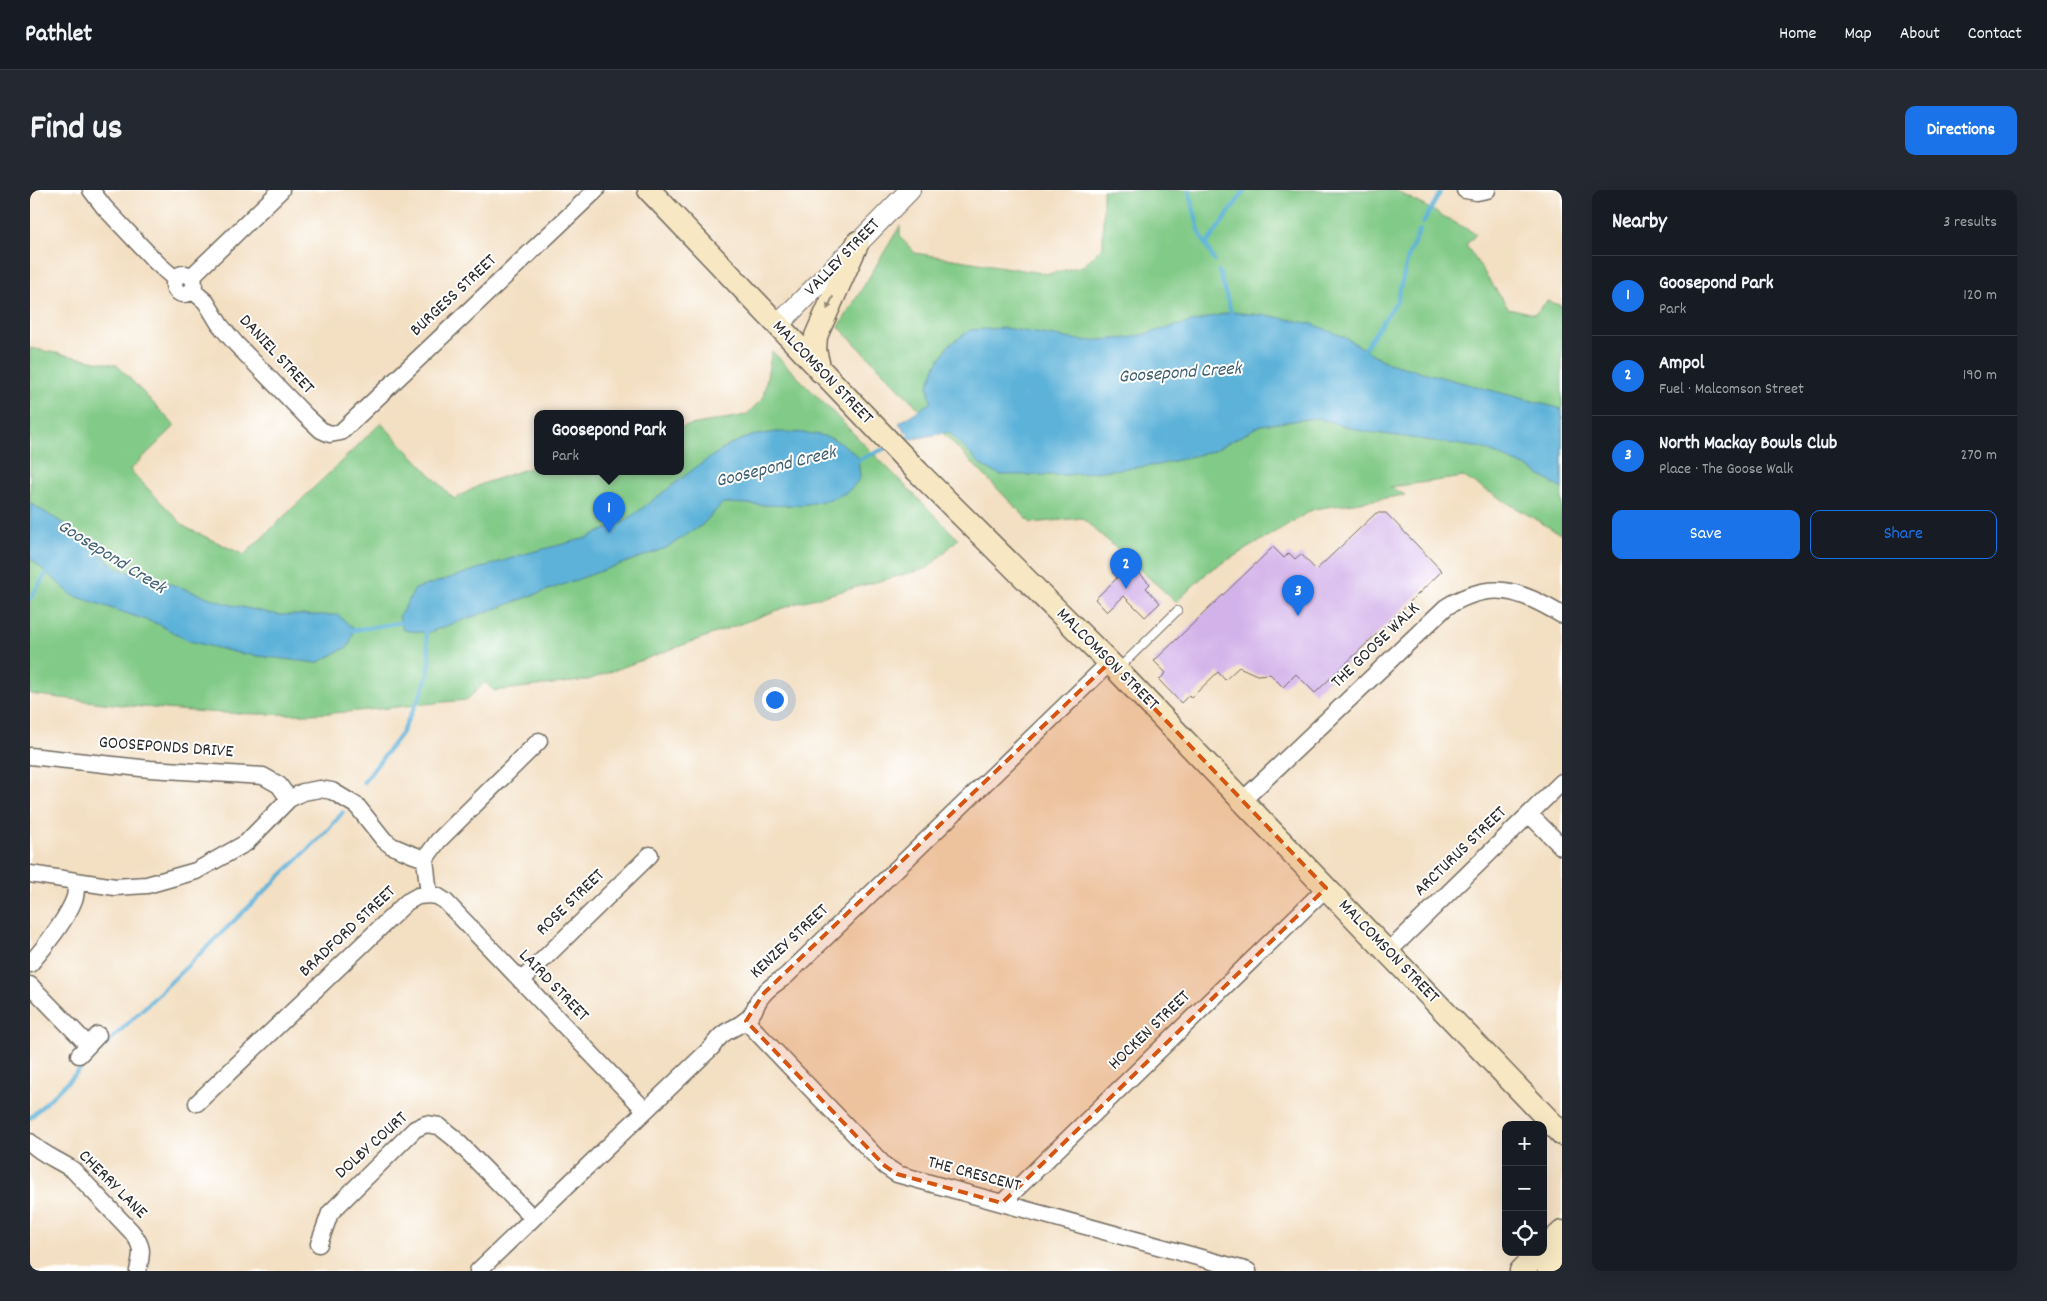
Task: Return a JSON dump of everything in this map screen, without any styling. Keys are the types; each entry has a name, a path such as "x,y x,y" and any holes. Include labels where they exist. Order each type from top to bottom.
{"main road":[{"name":"MALCOMSON STREET","path":"649,190 869,422 1114,666 1562,1134"},
{"path":"820,371 815,350 816,336 858,242"},
{"path":"1547,1246 1562,1232"},
{"path":"1521,1271 1537,1256"},
{"path":"1549,1271 1562,1258"}],"street":[{"name":"DANIEL STREET","path":"91,190 104,207 156,262 186,282 206,302 220,325 236,344 306,416 321,430 330,434 341,432"},
{"path":"186,282 281,190"},
{"name":"BURGESS STREET","path":"341,432 596,190"},
{"name":"VALLEY STREET","path":"777,326 910,190"},
{"name":"THE GOOSE WALK","path":"1243,800 1446,607 1464,596 1482,591 1510,590 1540,602 1562,615"},
{"name":"KENZEY STREET","path":"746,1021 752,1015 759,998 764,993 786,976 1114,666"},
{"path":"429,894 425,858 447,831 539,741"},
{"name":"GOOSEPONDS DRIVE","path":"30,756 150,769 263,776 279,785 289,799"},
{"name":"ARCTURUS STREET","path":"1388,952 1562,782"},
{"path":"30,874 115,887 147,885 196,871 246,843 289,799 302,792 320,789 332,790 357,806 384,840 411,854 425,858"},
{"path":"1529,814 1562,847"},
{"name":"ROSE STREET","path":"521,981 650,855"},
{"path":"30,964 40,953 68,911 75,897 77,881"},
{"name":"HOCKEN STREET","path":"1002,1204 1326,888"},
{"name":"LAIRD STREET","path":"429,894 445,901 645,1110"},
{"name":"BRADFORD STREET","path":"197,1103 407,902 418,896 429,894"},
{"path":"30,985 88,1045"},
{"path":"478,1271 712,1046 718,1038 727,1030 746,1021"},
{"name":"THE CRESCENT","path":"746,1021 885,1166 897,1174 1248,1271"},
{"name":"DOLBY COURT","path":"319,1244 330,1214 415,1129 426,1124 439,1126 454,1138 533,1218"},
{"name":"CHERRY LANE","path":"30,1142 42,1153 63,1162 73,1170 131,1231 139,1241 142,1251 138,1271"}],"lane":[{"path":"1114,666 1176,611"}],"highlighted area":[{"path":"1110,662 1326,888 1002,1203 897,1174 885,1166 746,1021 764,993"}],"green space":[{"path":"1103,190 1395,190 1476,234 1466,245 1508,308 1535,314 1547,301 1562,306 1562,535 1464,477 1390,487 1405,495 1314,509 1209,571 1176,602 1082,518 1031,523 839,327 900,226 900,237 915,253 1048,274 1083,266 1103,246"},
{"path":"30,348 117,365 175,426 130,470 185,527 244,555 381,423 454,499 482,484 534,466 534,475 684,475 684,426 746,415 763,398 772,351 958,539 928,568 797,603 588,680 494,691 485,682 467,700 307,714 203,712 30,694"}],"water":[{"path":"1231,312 1271,316 1313,324 1344,337 1388,363 1562,409 1562,489 1527,467 1482,448 1362,431 1317,418 1261,425 1213,451 1158,465 1066,475 1001,475 982,466 949,432 912,439 899,423 931,402 928,385 936,365 949,345 970,330 1005,328 1085,341 1129,338"},
{"path":"776,432 810,433 839,442 858,457 860,478 847,492 833,498 802,505 723,503 702,525 666,548 427,633 403,630 399,617 415,589 528,553 587,538 628,519 699,465 731,444 751,436"},
{"path":"30,503 69,527 118,569 174,585 227,604 279,615 338,615 354,629 349,646 317,663 242,654 189,641 158,624 72,595 30,558"}],"building":[{"path":"1376,513 1386,513 1442,571 1315,693 1296,674 1283,687 1270,674 1257,675 1239,667 1225,680 1218,672 1191,698 1189,695 1181,703 1159,680 1166,673 1154,661 1273,547 1284,558 1289,553 1295,559 1301,554 1316,570"},
{"path":"1126,559 1150,584 1146,588 1160,603 1145,617 1124,596 1107,612 1095,599 1117,578 1112,572"}],"waterway":[{"path":"1189,190 1200,234 1214,260"},
{"path":"1206,245 1245,190"},
{"path":"1423,223 1440,193"},
{"path":"1364,349 1397,301 1409,254 1420,230"},
{"path":"1219,271 1231,312"},
{"name":"Goosepond Creek","path":"899,442 914,435"},
{"name":"Goosepond Creek","path":"856,461 884,449"},
{"path":"30,599 49,569"},
{"name":"Goosepond Creek","path":"349,631 404,622"},
{"path":"363,783 401,734 422,692 430,661 425,630"},
{"path":"30,1118 326,832 343,812"}],"place":[{"name":"Goosepond Park","path":"609,533"},
{"name":"Ampol","path":"1126,589"},
{"name":"North Mackay Bowls Club","path":"1298,616"}]}
